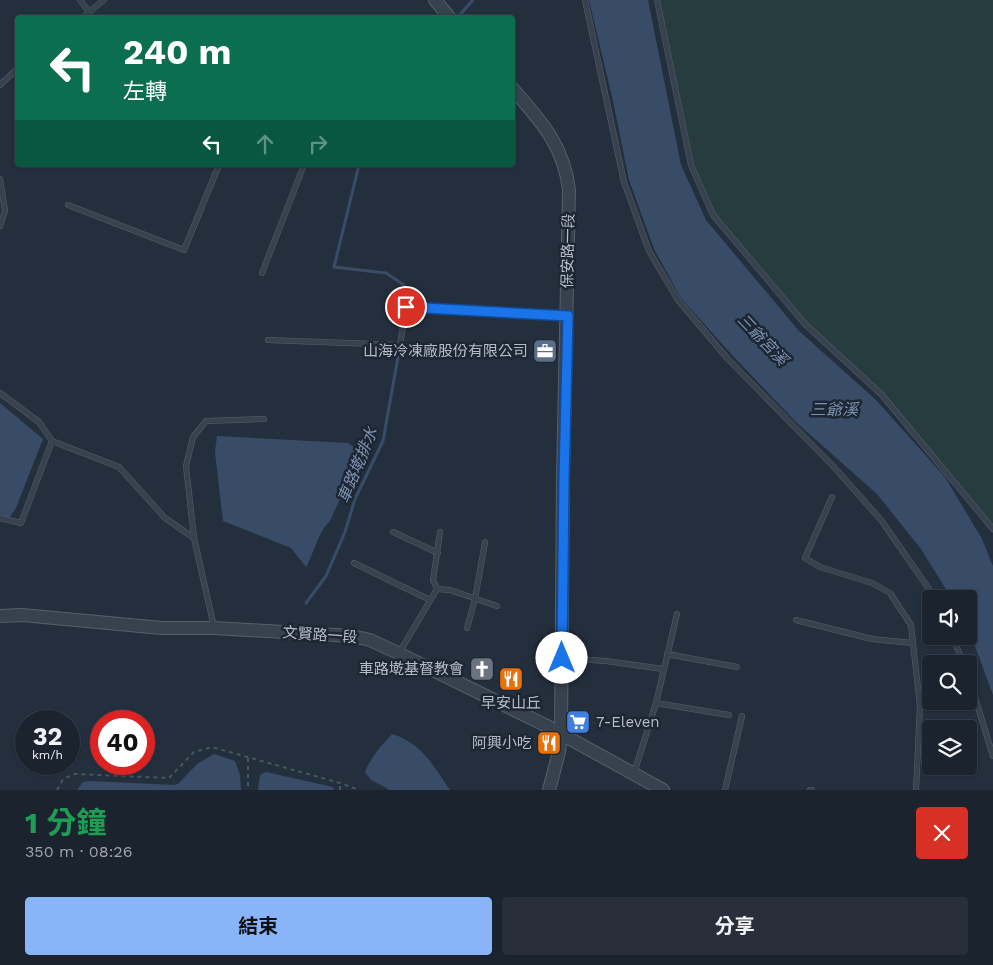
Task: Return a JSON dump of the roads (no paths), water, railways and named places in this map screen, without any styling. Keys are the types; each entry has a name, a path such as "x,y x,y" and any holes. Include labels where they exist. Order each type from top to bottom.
{"street":[{"path":"435,0 448,15"},
{"name":"保安路一段","path":"515,91 540,119 552,137 564,165 569,190 561,733 559,752 549,790"},
{"name":"文賢路一段","path":"0,616 22,615 162,628 214,628 357,637 370,640 561,733 664,790"}],"lane":[{"path":"80,0 89,12"},
{"path":"86,15 104,0"},
{"path":"585,0 624,182 649,251 678,300 727,358 833,466 881,520 930,590"},
{"path":"657,0 691,165 713,215 805,324 882,395 993,529"},
{"path":"0,86 15,71"},
{"path":"68,205 184,250 218,167"},
{"path":"262,273 303,167"},
{"path":"0,179 6,211 0,226"},
{"path":"268,340 400,345 406,307 568,316"},
{"path":"0,393 39,422 52,441 119,467 165,518 194,538"},
{"path":"214,628 194,538 186,466 192,437 206,421 264,419"},
{"path":"0,518 21,524 52,441"},
{"path":"832,497 805,558 820,568 872,583 890,593 911,624 920,706 916,790"},
{"path":"393,532 438,553"},
{"path":"437,589 433,580 440,532"},
{"path":"467,628 475,599 485,542"},
{"path":"354,563 430,600"},
{"path":"437,589 450,590 496,606"},
{"path":"398,654 437,589"},
{"path":"633,774 656,703 677,614"},
{"path":"796,620 872,639 912,643"},
{"path":"667,654 737,667"},
{"path":"562,658 606,661 663,669"},
{"path":"656,703 729,715"},
{"path":"977,704 993,756"},
{"path":"724,790 742,716"}],"water":[{"name":"三爺溪","path":"589,0 648,0 681,165 706,220 799,331 876,400 945,477 982,539 993,566 993,695 975,645 977,645 977,590 946,590 921,549 877,494 797,423 681,298 654,249 629,180 613,101"},
{"path":"0,403 43,439 16,508 9,518 0,515"},
{"path":"217,436 348,443 356,449 357,461 330,521 319,537 306,567 291,548 223,521 215,452"},
{"path":"392,734 419,749 450,790 390,790 371,780 365,772 367,767"},
{"path":"214,754 235,761 240,775 241,790 77,790 83,782 90,781 178,784 197,764"},
{"path":"266,772 333,787 334,790 258,790 260,775"}],"waterway":[{"name":"車路墘排水","path":"460,15 473,0"},
{"name":"車路墘排水","path":"359,167 334,267 386,273 404,285 407,300"},
{"name":"車路墘排水","path":"306,603 326,576 345,532 355,499 383,441 398,357"}],"place":[{"name":"山海冷凍廠股份有限公司","path":"545,351"},
{"name":"車路墘基督教會","path":"482,669"},
{"name":"早安山丘","path":"511,679"},
{"name":"7-Eleven","path":"578,722"},
{"name":"阿興小吃","path":"549,743"}],"water label":[{"name":"三爺宮溪","path":"763,339"}]}
